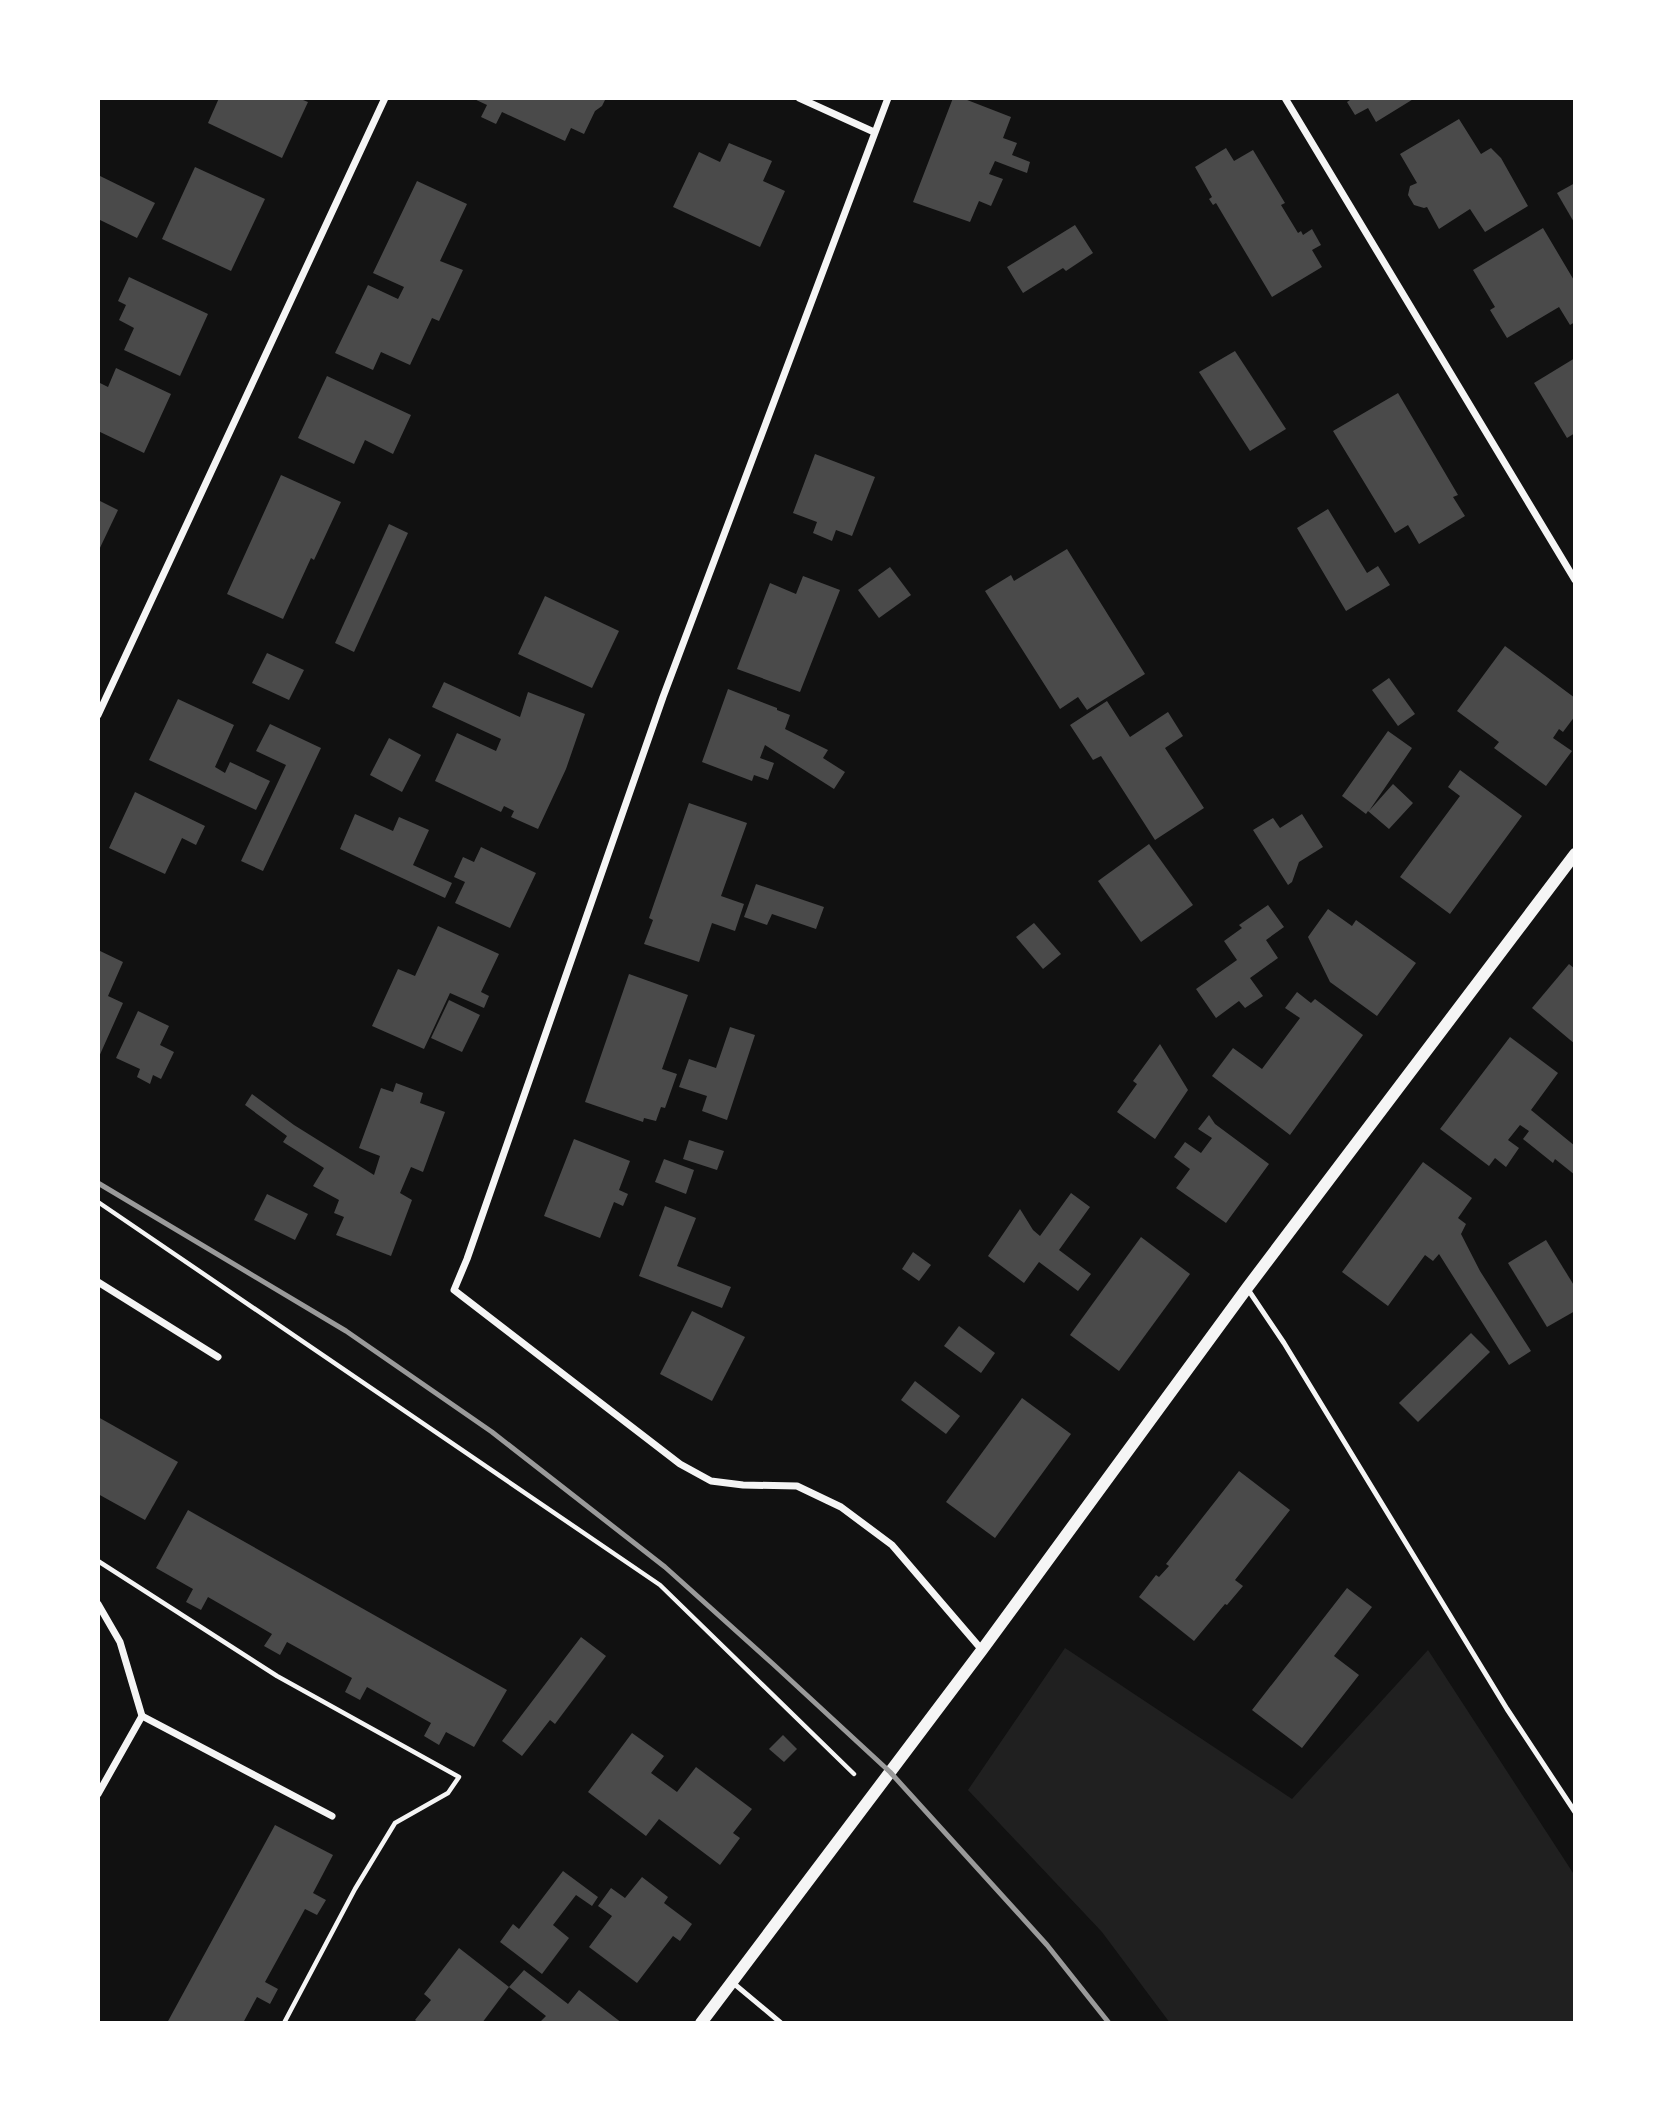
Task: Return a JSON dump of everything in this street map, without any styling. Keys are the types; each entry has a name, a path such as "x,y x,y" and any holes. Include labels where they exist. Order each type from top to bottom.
{"street":[{"path":"98,715 385,98"},
{"path":"799,98 874,132"},
{"path":"888,98 663,696 454,1290 680,1464 711,1481 743,1485 797,1486 841,1507 892,1545 982,1650"},
{"path":"1285,98 1575,580"},
{"path":"701,2023 982,1650 1247,1288 1575,854"},
{"path":"98,1282 218,1357"},
{"path":"98,1604 120,1642 142,1716 332,1816"},
{"path":"98,1794 142,1716"}],"lane":[{"path":"1247,1288 1284,1343 1507,1709 1575,1812"},
{"path":"732,1982 781,2023"}],"path":[{"path":"98,1202 660,1585 854,1774"},
{"path":"98,1561 277,1676 459,1777 448,1793 396,1823 355,1889 284,2023"}],"shaded area":[{"path":"1065,1648 1292,1799 1428,1650 1575,1876 1575,2023 1170,2023 1102,1932 968,1790"}],"building":[{"path":"219,98 298,98 308,102 282,158 208,123"},
{"path":"472,98 606,98 602,106 595,111 584,134 571,128 565,141 502,112 496,124 481,117 487,105"},
{"path":"953,98 962,98 1011,117 1003,138 1017,143 1012,155 1030,162 1027,173 995,161 989,174 1003,179 991,206 979,201 970,222 913,202"},
{"path":"1353,98 1415,98 1376,122 1368,108 1355,115 1347,102"},
{"path":"1459,119 1481,154 1491,148 1501,158 1528,206 1485,232 1470,209 1439,229 1427,207 1414,205 1408,195 1410,186 1417,183 1400,154"},
{"path":"729,143 772,161 763,181 785,191 760,247 673,207 699,152 720,162"},
{"path":"1226,148 1234,161 1253,150 1285,203 1281,205 1298,233 1301,231 1303,235 1312,229 1321,245 1312,250 1322,267 1272,297 1216,203 1213,205 1209,199 1212,197 1195,167"},
{"path":"195,167 265,199 231,271 162,239"},
{"path":"98,175 155,203 137,238 98,219"},
{"path":"417,181 467,204 440,261 463,270 439,321 432,318 410,365 381,352 373,370 335,353 368,285 398,299 404,287 373,273"},
{"path":"1575,183 1575,224 1557,193"},
{"path":"1075,225 1093,253 1066,271 1063,268 1023,293 1007,267"},
{"path":"1543,228 1575,282 1575,322 1570,325 1559,307 1507,338 1490,310 1495,307 1473,270"},
{"path":"129,277 208,314 180,376 124,350 134,328 119,320 126,305 118,301"},
{"path":"1235,351 1286,429 1250,451 1199,372"},
{"path":"1575,358 1575,433 1567,438 1534,383"},
{"path":"116,368 171,394 144,453 98,431 98,382 108,387"},
{"path":"327,376 411,415 393,454 365,440 354,464 298,438"},
{"path":"1398,393 1458,495 1453,497 1465,516 1419,544 1408,525 1395,533 1333,431"},
{"path":"815,454 875,477 852,536 836,530 832,541 813,533 817,522 793,513"},
{"path":"281,475 341,502 283,619 227,594"},
{"path":"98,500 118,510 98,552"},
{"path":"1328,509 1367,573 1378,566 1390,585 1346,611 1297,528"},
{"path":"389,524 408,533 354,652 335,643"},
{"path":"1067,549 1145,674 1087,710 1078,697 1060,709 985,591 1011,575 1014,581"},
{"path":"890,567 911,595 879,618 858,590"},
{"path":"803,576 840,590 800,692 737,669 770,583 796,594"},
{"path":"545,596 619,631 592,688 518,654"},
{"path":"1505,646 1575,698 1575,716 1563,732 1559,729 1553,738 1572,751 1546,786 1494,748 1499,742 1457,711"},
{"path":"267,653 304,670 289,700 252,683"},
{"path":"1389,678 1415,714 1398,726 1372,690"},
{"path":"444,682 520,717 528,692 585,714 566,769 538,829 511,817 514,811 504,806 501,812 435,781 457,733 496,751 501,739 432,707"},
{"path":"728,689 790,715 785,729 828,750 823,758 845,772 834,789 765,745 760,758 774,763 768,780 754,775 752,781 702,762"},
{"path":"178,699 234,725 215,767 225,773 230,762 270,781 256,810 149,760"},
{"path":"1107,701 1130,737 1168,712 1183,736 1165,748 1204,808 1155,840 1101,756 1093,760 1070,725"},
{"path":"270,724 321,748 263,871 241,861 286,765 256,751"},
{"path":"1388,731 1412,748 1369,811 1393,784 1413,803 1389,829 1368,811 1366,814 1342,796"},
{"path":"389,738 421,755 402,792 370,775"},
{"path":"1460,770 1522,816 1450,914 1400,877 1460,796 1448,787"},
{"path":"135,792 205,826 196,845 182,838 165,874 109,848"},
{"path":"689,803 747,823 721,896 744,904 735,931 712,923 699,962 644,944 653,920 649,918"},
{"path":"355,814 393,831 399,817 429,830 413,865 452,883 445,898 340,849"},
{"path":"1302,814 1323,847 1299,862 1292,882 1288,885 1253,830 1273,818 1280,828"},
{"path":"1149,844 1193,905 1141,942 1098,881"},
{"path":"481,847 536,873 510,928 455,903 465,882 454,877 463,857 474,862"},
{"path":"756,884 824,907 816,929 772,914 767,925 744,917"},
{"path":"1268,905 1284,927 1266,940 1278,958 1250,978 1263,996 1245,1008 1239,1001 1216,1018 1196,989 1237,960 1224,941 1242,928 1239,925"},
{"path":"1328,909 1352,926 1356,920 1416,963 1377,1016 1330,982 1308,937"},
{"path":"1034,923 1061,954 1043,969 1016,937"},
{"path":"438,926 499,954 481,992 489,996 484,1008 450,993 424,1049 372,1026 398,969 415,976"},
{"path":"98,950 123,962 108,996 123,1003 98,1059"},
{"path":"1569,964 1575,969 1575,1044 1532,1008"},
{"path":"629,974 688,995 662,1069 677,1074 665,1108 661,1107 656,1121 644,1118 643,1122 585,1102"},
{"path":"1297,992 1311,1003 1315,999 1363,1035 1290,1135 1212,1076 1233,1048 1262,1069 1300,1018 1285,1008"},
{"path":"449,1000 480,1015 462,1052 431,1038"},
{"path":"138,1011 169,1026 160,1045 174,1052 161,1079 153,1075 150,1084 137,1077 140,1069 116,1058"},
{"path":"730,1027 755,1035 727,1120 702,1111 707,1096 679,1087 689,1059 716,1068"},
{"path":"1510,1037 1558,1073 1531,1110 1575,1146 1575,1175 1555,1159 1553,1163 1523,1139 1529,1131 1520,1125 1508,1140 1519,1148 1506,1167 1495,1158 1489,1166 1440,1129"},
{"path":"1160,1044 1188,1090 1155,1139 1117,1112 1137,1084 1133,1081"},
{"path":"396,1083 423,1093 420,1103 445,1112 423,1172 411,1167 400,1193 412,1200 391,1256 336,1235 344,1217 334,1213 339,1200 313,1186 324,1168 283,1142 287,1136 245,1105 252,1094 294,1125 374,1175 380,1156 359,1148 381,1088 393,1092"},
{"path":"1209,1115 1215,1124 1269,1164 1226,1223 1176,1188 1190,1169 1174,1157 1185,1142 1201,1153 1212,1138 1198,1129"},
{"path":"574,1139 630,1161 619,1190 628,1194 623,1206 614,1202 600,1238 544,1216"},
{"path":"689,1140 724,1151 717,1170 683,1159"},
{"path":"664,1159 694,1170 686,1194 655,1182"},
{"path":"1423,1162 1472,1198 1458,1218 1466,1224 1461,1234 1480,1271 1531,1351 1509,1365 1439,1254 1433,1261 1425,1255 1388,1306 1342,1272"},
{"path":"1071,1193 1090,1207 1059,1250 1091,1274 1078,1291 1039,1262 1024,1283 988,1256 1020,1209 1040,1236"},
{"path":"267,1194 308,1214 295,1240 254,1220"},
{"path":"665,1206 696,1218 677,1266 731,1287 722,1308 639,1276"},
{"path":"1141,1237 1190,1274 1119,1371 1070,1335"},
{"path":"1546,1240 1575,1287 1575,1311 1547,1327 1508,1263"},
{"path":"913,1252 931,1265 919,1281 902,1269"},
{"path":"692,1311 745,1337 712,1401 660,1374"},
{"path":"959,1326 995,1353 981,1373 944,1346"},
{"path":"1471,1333 1490,1352 1418,1422 1399,1403"},
{"path":"915,1381 960,1416 946,1434 901,1400"},
{"path":"1022,1398 1071,1434 995,1538 946,1502"},
{"path":"98,1417 178,1462 145,1520 98,1494"},
{"path":"1239,1471 1290,1510 1235,1580 1243,1586 1194,1641 1139,1597 1156,1575 1159,1577 1169,1566 1166,1564"},
{"path":"188,1510 507,1690 474,1747 446,1732 439,1745 424,1736 431,1723 367,1687 360,1700 345,1692 352,1678 287,1642 280,1655 264,1646 272,1634 208,1597 201,1610 186,1602 193,1589 156,1568"},
{"path":"1347,1588 1372,1607 1334,1656 1359,1675 1302,1748 1252,1710"},
{"path":"581,1637 606,1656 555,1724 550,1720 522,1756 502,1741"},
{"path":"632,1733 664,1756 651,1773 677,1792 696,1767 752,1809 733,1833 740,1838 720,1865 659,1819 646,1836 588,1792"},
{"path":"783,1735 797,1749 784,1762 769,1749"},
{"path":"275,1825 333,1855 313,1893 326,1900 317,1915 305,1909 265,1982 278,1989 270,2004 257,1997 243,2023 167,2023"},
{"path":"563,1871 598,1897 592,1906 576,1895 553,1925 569,1938 542,1974 500,1942 513,1924 519,1929"},
{"path":"642,1877 668,1897 664,1903 692,1924 680,1941 673,1936 637,1983 589,1947 612,1916 598,1906 611,1888 625,1898"},
{"path":"459,1948 509,1987 482,2023 419,2023 415,2020 431,2000 424,1994"},
{"path":"524,1970 568,2004 579,1990 622,2023 539,2023 546,2016 509,1987"}],"railway":[{"path":"98,1183 346,1331 492,1432 665,1567 890,1772 1047,1945 1109,2023"}]}
